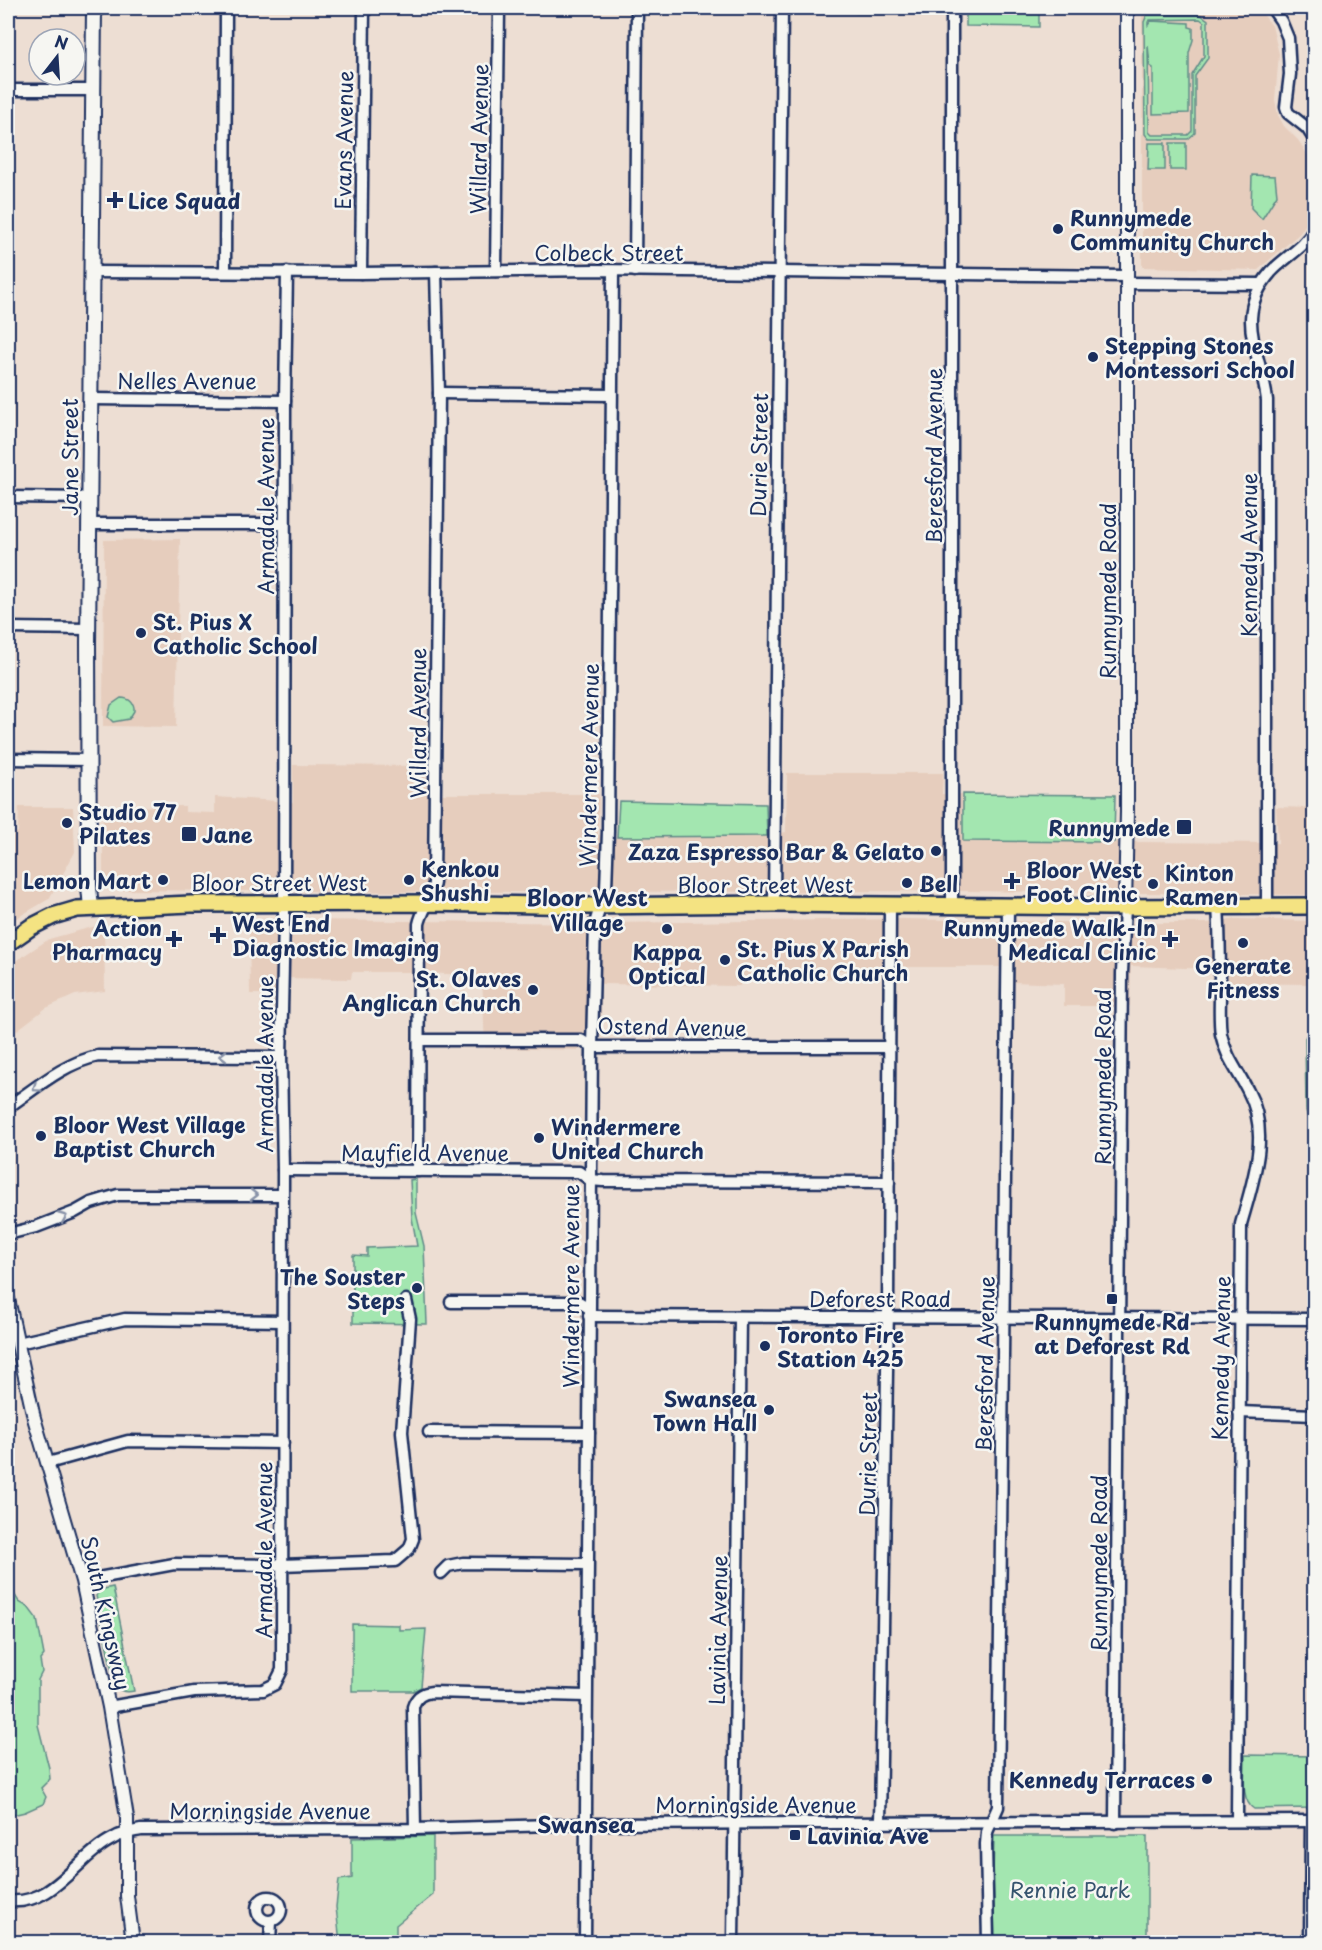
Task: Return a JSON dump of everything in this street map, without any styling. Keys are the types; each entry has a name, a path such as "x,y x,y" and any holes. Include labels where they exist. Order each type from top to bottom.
{"main road":[{"name":"Jane Street","path":"91,908 89,887 89,524 94,8"},
{"name":"Bloor Street West","path":"8,943 52,916 76,909 91,908 284,903 1314,906"}],"street":[{"path":"225,272 226,8"},
{"name":"Evans Avenue","path":"361,273 364,8"},
{"name":"Willard Avenue","path":"496,271 499,8"},
{"path":"635,271 637,8"},
{"name":"Durie Street","path":"774,904 782,8"},
{"name":"Beresford Avenue","path":"952,8 952,905"},
{"name":"Runnymede Road","path":"1115,1823 1122,985 1127,812 1127,8"},
{"path":"1272,8 1281,21 1288,38 1290,74 1286,107 1293,119 1311,126 1314,139"},
{"path":"8,90 93,90"},
{"name":"Kennedy Avenue","path":"1266,906 1267,400 1251,325 1254,298 1261,284 1283,260 1310,237 1314,230"},
{"name":"Colbeck Street","path":"91,272 361,273 613,270 880,273 1261,284"},
{"name":"Windermere Avenue","path":"585,1942 592,1047 595,923 606,889 608,831 613,270"},
{"name":"Armadale Avenue","path":"109,1707 194,1692 260,1690 275,1684 282,1670 283,1170 281,1057 284,903 284,524 287,272"},
{"name":"Willard Avenue","path":"418,1171 419,920 429,903 434,884 439,393 436,272"},
{"path":"439,393 611,395"},
{"name":"Nelles Avenue","path":"90,399 285,401"},
{"path":"8,497 90,498"},
{"path":"89,524 284,524"},
{"path":"8,628 89,629"},
{"path":"8,759 89,760"},
{"name":"Durie Street","path":"880,1823 888,1318 890,905"},
{"name":"Beresford Avenue","path":"988,1942 986,1844 987,1832 998,1807 1008,906"},
{"name":"Kennedy Avenue","path":"1218,906 1221,1032 1231,1064 1248,1091 1254,1106 1258,1120 1260,1146 1253,1183 1241,1224 1237,1820"},
{"name":"Ostend Avenue","path":"419,1040 581,1040 592,1047 890,1047"},
{"path":"8,1107 66,1068 98,1056 281,1057"},
{"name":"Mayfield Avenue","path":"283,1170 579,1172 590,1180 889,1182"},
{"path":"8,1234 36,1227 75,1212 91,1203 118,1195 282,1195"},
{"name":"South Kingsway","path":"8,1299 34,1418 82,1581 109,1707 126,1805 128,1896 133,1942"},
{"path":"82,1581 174,1564 281,1565 395,1561 410,1549 413,1530 402,1432 410,1319 406,1300"},
{"name":"Deforest Road","path":"451,1302 579,1302 589,1312 740,1317 1314,1319"},
{"name":"Lavinia Avenue","path":"733,1942 740,1317"},
{"path":"18,1343 125,1319 282,1321"},
{"path":"1239,1412 1314,1415"},
{"path":"429,1432 589,1433"},
{"path":"48,1463 128,1441 283,1443"},
{"path":"441,1573 448,1566 463,1563 587,1564"},
{"path":"415,1829 413,1707 417,1698 429,1692 586,1695"},
{"path":"1310,1942 1313,1821"},
{"name":"Morningside Avenue","path":"8,1901 26,1900 42,1895 114,1838 141,1830 415,1829 586,1824 1313,1821"},
{"path":"270,1942 271,1921"}],"shaded area":[{"path":"1142,8 1258,8 1272,26 1279,54 1275,100 1278,115 1311,160 1314,176 1314,206 1300,233 1258,270 1142,267"},
{"name":"St. Pius X Catholic School","path":"180,539 176,727 103,726 104,540"},
{"path":"293,765 425,766 426,794 599,794 598,835 617,837 767,836 786,832 787,773 943,773 942,794 963,794 963,841 1278,843 1276,807 1314,808 1314,895 966,891 109,890 103,886 103,807 185,806 185,812 215,813 215,797 293,802"},
{"path":"19,807 73,807 75,852 49,899 8,923 8,836 18,832"},
{"path":"903,919 1107,923 1207,923 1237,919 1314,921 1314,984 1213,983 1213,969 1131,966 1130,1006 1064,1006 1064,984 1013,982 1013,967 898,967 881,971 834,970 833,979 741,979 740,986 601,984 601,1036 578,1050 485,1048 482,976 352,972 351,979 275,978 276,994 250,994 249,923 297,920 608,923"},
{"path":"96,926 104,926 105,991 75,995 46,1008 8,1037 8,966 49,939"}],"green space":[{"path":"856,8 938,8 938,13 856,13"},
{"path":"966,8 1039,8 1039,27 966,26"},
{"path":"1147,15 1201,15 1208,20 1208,58 1195,76 1195,133 1188,139 1149,139 1145,134 1144,22","holes":["1200,19 1204,22 1204,56 1192,75 1192,131 1188,135 1152,135 1149,132 1148,45 1150,66 1153,68 1153,114 1189,113 1189,53 1193,40 1193,28 1189,27 1189,23 1151,21 1148,25 1148,22 1150,20"]},
{"path":"1149,143 1165,143 1165,170 1148,170"},
{"path":"1170,143 1186,143 1186,170 1170,170"},
{"path":"1252,175 1275,176 1277,195 1262,219 1251,208"},
{"path":"121,698 131,702 134,711 129,719 113,722 108,717 111,705"},
{"path":"963,794 1115,795 1114,842 963,841"},
{"path":"619,801 766,804 767,836 617,837"},
{"path":"1314,1020 1314,1145 1306,1110 1305,1038"},
{"path":"416,1179 416,1213 424,1246 427,1324 353,1323 353,1255 367,1256 367,1248 417,1246 412,1218 410,1180"},
{"path":"8,1584 19,1602 28,1607 37,1619 44,1655 40,1660 42,1672 38,1680 38,1725 50,1779 41,1788 46,1797 43,1804 8,1816"},
{"path":"113,1587 134,1691 131,1692 121,1691 115,1685 96,1596 99,1590"},
{"path":"352,1624 399,1625 399,1630 426,1629 421,1687 413,1691 352,1691"},
{"path":"1245,1755 1314,1756 1314,1808 1254,1809 1246,1799"},
{"path":"433,1836 433,1895 396,1925 396,1942 340,1942 336,1907 339,1880 352,1878 352,1838"},
{"name":"Rennie Park","path":"994,1836 1147,1836 1147,1942 995,1942"}],"place":[{"name":"Lice Squad","path":"115,200"},
{"name":"Runnymede Community Church","path":"1058,229"},
{"name":"Stepping Stones Montessori School","path":"1093,357"},
{"name":"St. Pius X Catholic School","path":"141,633"},
{"name":"Studio 77 Pilates","path":"67,823"},
{"name":"Runnymede","path":"1184,827"},
{"name":"Jane","path":"189,834"},
{"name":"Zaza Espresso Bar & Gelato","path":"936,851"},
{"name":"Lemon Mart","path":"163,880"},
{"name":"Kenkou Shushi","path":"409,880"},
{"name":"Bloor West Foot Clinic","path":"1012,881"},
{"name":"Bell","path":"907,883"},
{"name":"Kinton Ramen","path":"1153,884"},
{"name":"Kappa Optical","path":"667,929"},
{"name":"West End Diagnostic Imaging","path":"218,935"},
{"name":"Action Pharmacy","path":"174,939"},
{"name":"Runnymede Walk-In Medical Clinic","path":"1170,939"},
{"name":"Generate Fitness","path":"1243,943"},
{"name":"St. Pius X Parish Catholic Church","path":"725,960"},
{"name":"St. Olaves Anglican Church","path":"533,990"},
{"name":"Bloor West Village Baptist Church","path":"41,1136"},
{"name":"Windermere United Church","path":"539,1138"},
{"name":"The Souster Steps","path":"417,1288"},
{"name":"Runnymede Rd at Deforest Rd","path":"1112,1299"},
{"name":"Toronto Fire Station 425","path":"765,1346"},
{"name":"Swansea Town Hall","path":"769,1410"},
{"name":"Kennedy Terraces","path":"1207,1779"},
{"name":"Lavinia Ave","path":"795,1835"}],"district":[{"name":"Bloor West Village","path":"587,908"},
{"name":"Swansea","path":"586,1823"}]}
